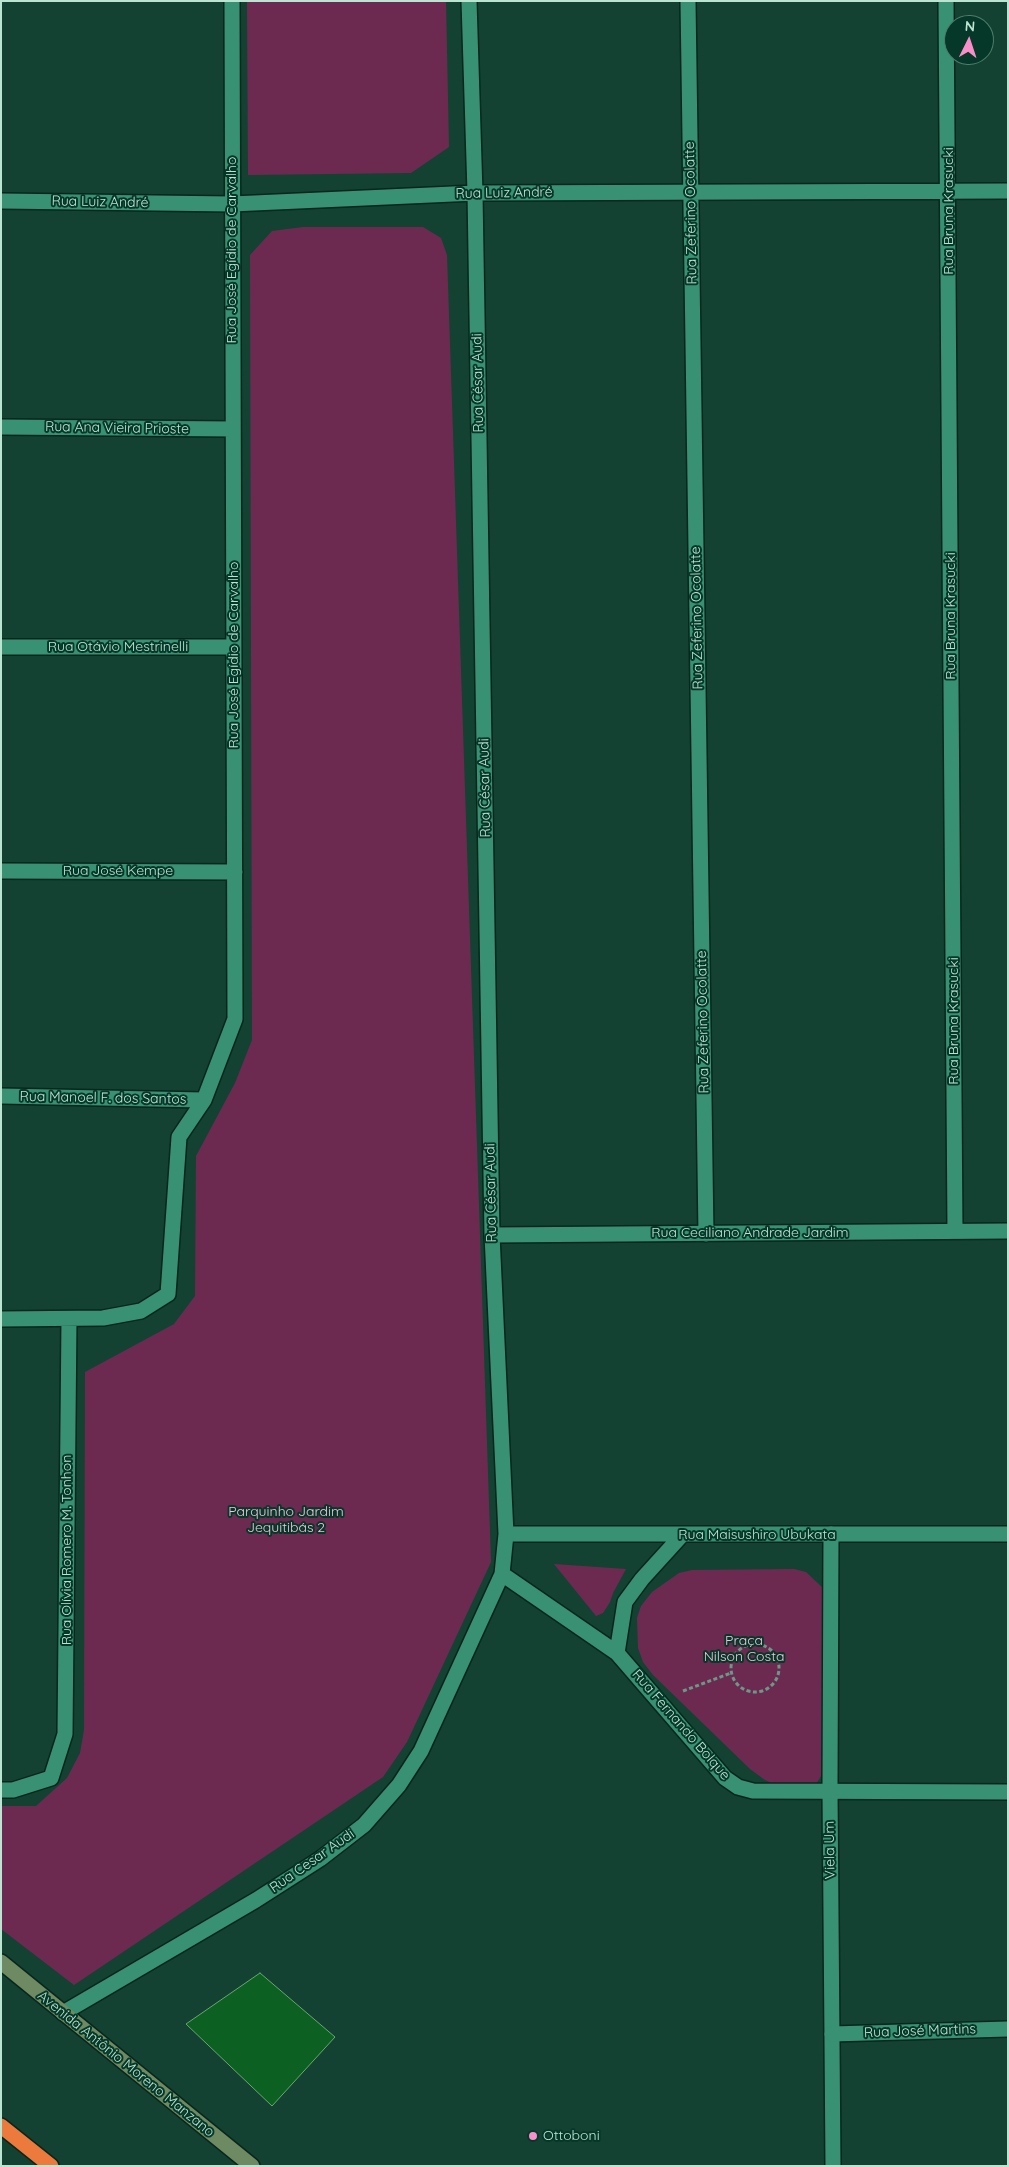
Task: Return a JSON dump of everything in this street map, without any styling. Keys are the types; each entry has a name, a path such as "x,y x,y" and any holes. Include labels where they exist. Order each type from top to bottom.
{"highway":[{"path":"1,2126 51,2166"}],"street":[{"name":"Rua José Egídio de Carvalho","path":"69,1319 104,1318 141,1311 168,1294 179,1137 204,1100 235,1020 232,1"},
{"name":"Rua César Audi","path":"469,1 475,193 492,1234 506,1534 502,1574"},
{"name":"Rua Zeferino Ocolatte","path":"688,1 706,1234"},
{"name":"Rua Bruna Krasucki","path":"946,1 949,192 955,1231"},
{"name":"Rua Luiz André","path":"1,201 232,204 475,193 1008,191"},
{"name":"Rua Ana Vieira Prioste","path":"1,426 233,429"},
{"name":"Rua Otávio Mestrinelli","path":"1,647 234,647"},
{"name":"Rua José Kempe","path":"1,871 235,872"},
{"name":"Rua Manoel F. dos Santos","path":"1,1096 204,1100"},
{"name":"Rua Ceciliano Andrade Jardim","path":"492,1234 1008,1231"},
{"path":"1,1319 69,1319"},
{"name":"Rua Olívia Romero M. Tonhon","path":"1,1790 13,1790 51,1778 65,1734 69,1319"},
{"name":"Rua Maisushiro Ubukata","path":"506,1534 1008,1534"},
{"name":"Viela Um","path":"831,1534 830,1790 833,2166"},
{"path":"617,1653 625,1602 642,1579 682,1535"},
{"name":"Rua Fernando Bolque","path":"502,1574 617,1653 725,1778 738,1787 752,1791 1008,1792"},
{"name":"Rua Cesar Audi","path":"63,2013 264,1895 320,1859 364,1825 399,1785 421,1751 502,1574"},
{"name":"Avenida Antônio Moreno Manzano","path":"1,1962 252,2166"},
{"name":"Rua José Martins","path":"832,2034 1008,2029"}],"path":[{"path":"750,1644 760,1644 768,1648 775,1653 779,1662 779,1672 775,1680 769,1688 760,1691 750,1692 742,1688 735,1682 730,1673 734,1654 742,1647 750,1644"},
{"path":"659,1700 730,1673"}],"green space":[{"path":"247,1 446,1 449,147 411,173 248,175"},
{"name":"Parquinho Jardim Jequitibás 2","path":"303,227 423,227 441,238 447,255 491,1562 407,1742 383,1777 74,1985 1,1929 1,1806 36,1806 67,1778 80,1753 84,1730 85,1372 174,1324 195,1296 196,1156 235,1083 252,1040 250,255 272,231"},
{"path":"554,1564 626,1569 603,1613 596,1616"},
{"name":"Praça Nilson Costa","path":"794,1569 806,1572 825,1590 824,1771 815,1786 781,1787 765,1780 750,1769 653,1675 643,1662 638,1648 637,1618 641,1606 652,1592 679,1573 692,1570"}],"building":[{"path":"260,1973 335,2037 272,2106 186,2024"}],"place":[{"name":"Ottoboni","path":"533,2136"}]}
